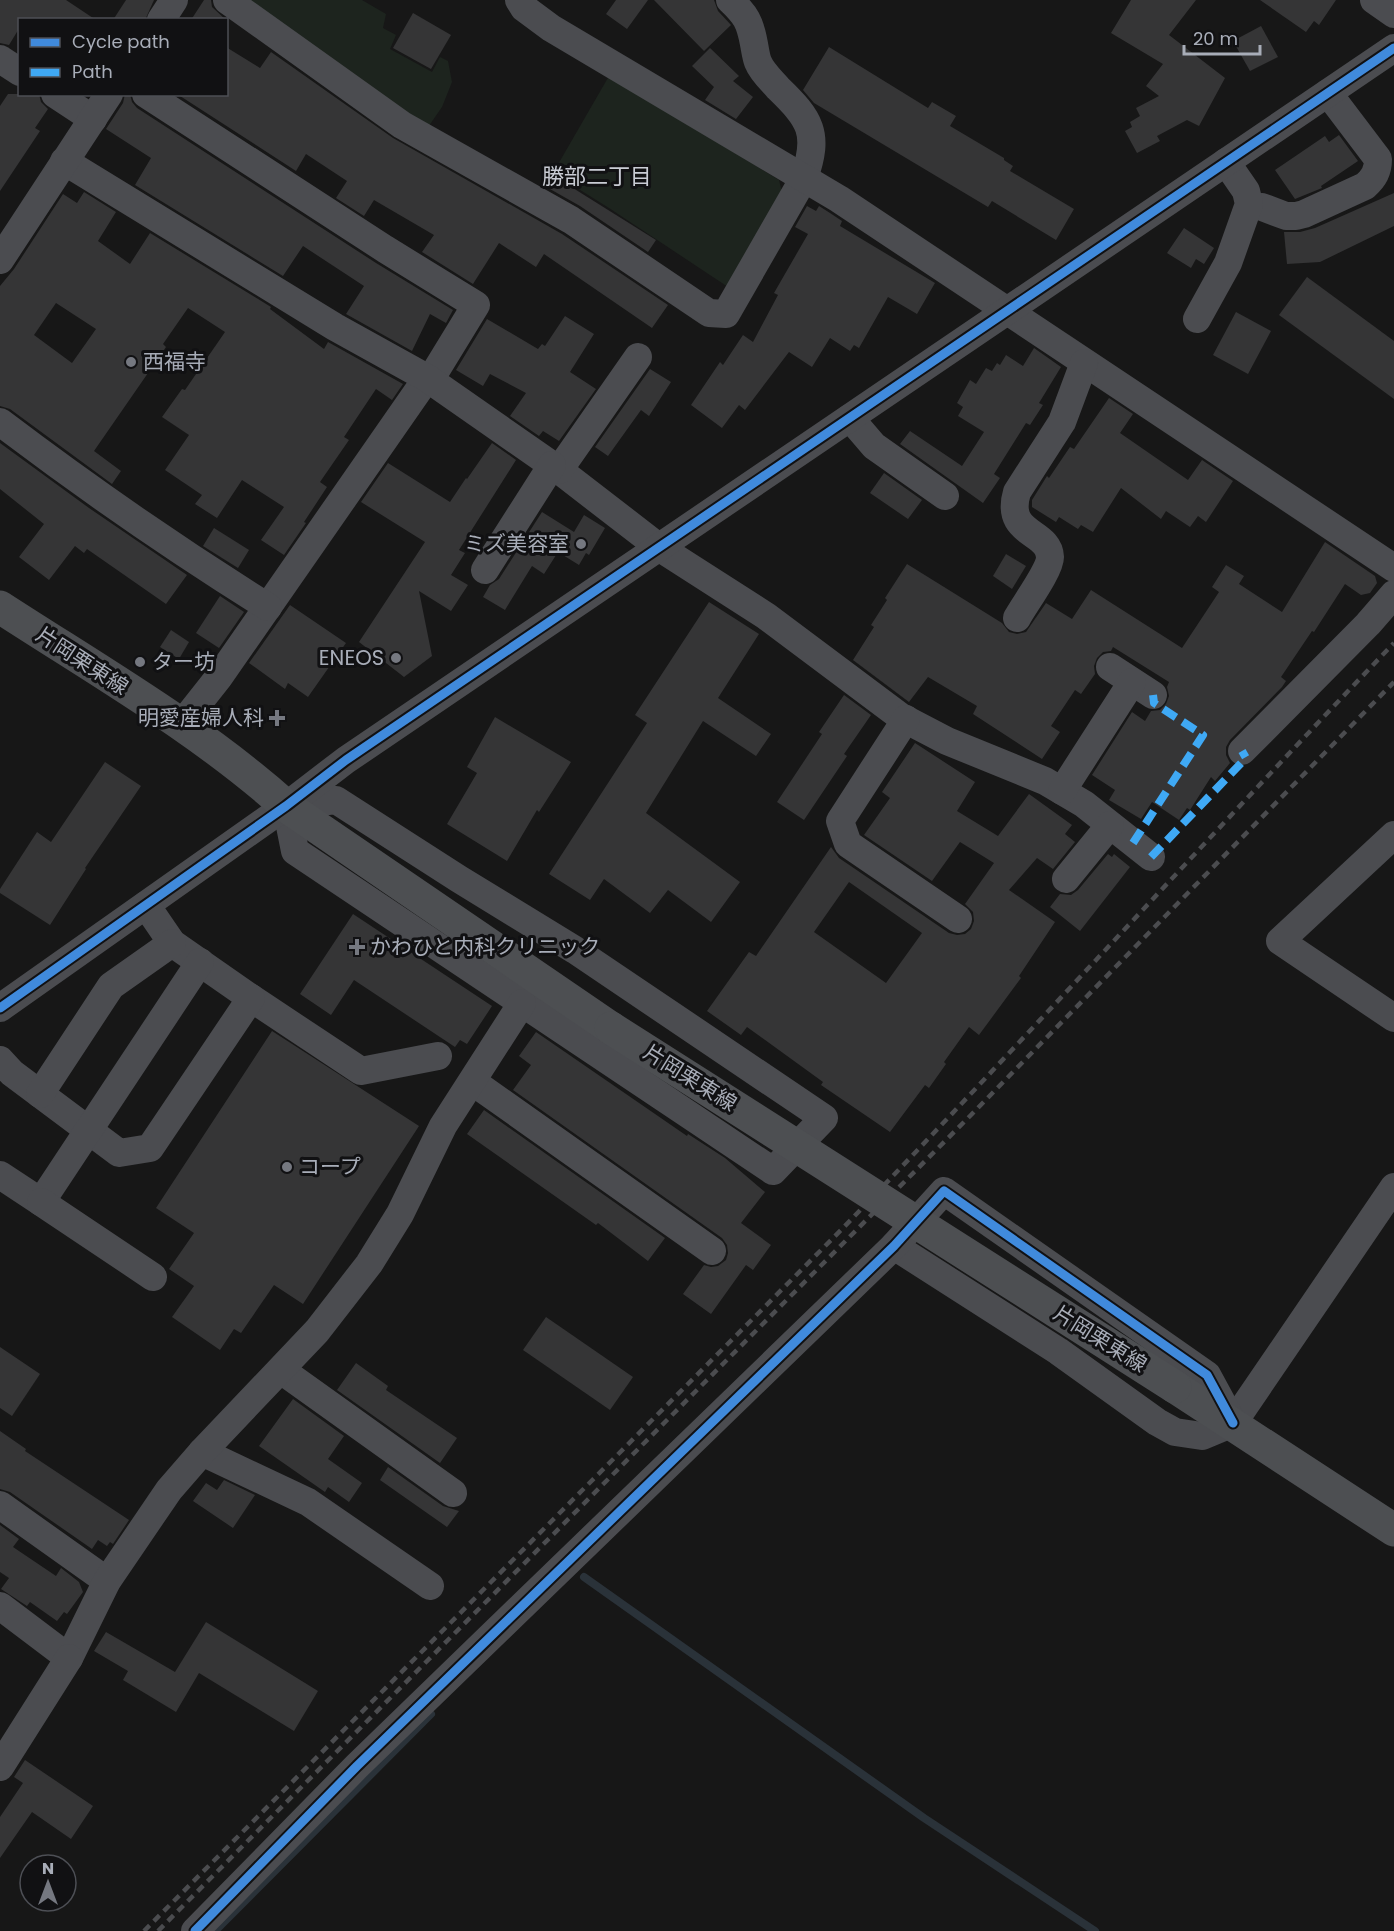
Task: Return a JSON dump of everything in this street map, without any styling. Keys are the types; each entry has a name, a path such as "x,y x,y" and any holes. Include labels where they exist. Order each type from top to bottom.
{"main road":[{"name":"片岡栗東線","path":"0,607 181,725 248,772 286,807 611,1028 1233,1423 1394,1530"}],"street":[{"path":"162,18 174,0"},
{"path":"227,0 402,125 571,220 710,313 726,314 804,178 812,142 809,125 797,107 766,76 758,62 750,23 743,12 730,0"},
{"path":"519,0 524,8 551,28 839,199 1394,568"},
{"path":"1374,0 1394,14"},
{"path":"0,1008 286,807 346,760 1394,48"},
{"path":"0,59 18,71"},
{"path":"1262,207 1286,216 1304,214 1365,186 1372,180 1378,169 1378,159 1328,93"},
{"path":"58,96 93,119"},
{"path":"2,253 108,96"},
{"path":"149,96 384,249 476,305 435,372 427,378 219,678 181,725"},
{"path":"64,161 335,327 427,378 556,467 660,548 766,616 906,719 947,741 1045,781 1084,804 1150,857"},
{"path":"1197,319 1228,263 1249,204 1246,191 1226,162"},
{"path":"485,570 556,467 638,357"},
{"path":"1017,618 1048,567 1050,556 1047,547 1019,524 1014,504 1017,492 1062,422 1084,363"},
{"path":"850,418 874,446 945,496"},
{"path":"0,422 181,553 268,607"},
{"path":"1242,751 1368,624 1394,594"},
{"path":"1062,791 1132,681"},
{"path":"906,719 840,821 848,844 958,919"},
{"path":"336,800 575,950 824,1118 773,1172 295,851 286,807 336,800"},
{"path":"1066,879 1110,825"},
{"path":"1394,835 1280,941 1394,1018"},
{"path":"147,905 172,943 361,1071 438,1056"},
{"path":"40,1094 111,986 172,943"},
{"path":"41,1202 200,962"},
{"path":"0,1060 12,1073 119,1153 150,1148 251,998"},
{"path":"0,1767 69,1658 107,1581 169,1490 317,1331 369,1264 399,1214 444,1126 522,1003"},
{"path":"650,1089 691,1028"},
{"path":"473,1082 712,1251"},
{"path":"0,1175 153,1277"},
{"path":"894,1246 1058,1351 1157,1422 1175,1432 1202,1436 1233,1423 1394,1187"},
{"path":"195,1931 365,1757 894,1246 944,1191 1207,1375 1233,1423"},
{"path":"281,1370 453,1493"},
{"path":"202,1452 308,1502 430,1586"},
{"path":"0,1505 107,1581"},
{"path":"0,1606 69,1658"}],"shaded area":[{"path":"236,0 362,0 386,14 383,28 396,35 390,49 432,72 440,57 448,61 452,82 442,107 424,133"},
{"path":"609,76 779,180 782,192 728,287 553,173"}],"building":[{"path":"0,0 66,0 93,18 18,18 18,30 9,45 0,43"},
{"path":"126,0 154,0 146,18 114,18"},
{"path":"204,0 211,0 212,7 224,18 192,18"},
{"path":"616,0 648,0 627,29 606,14"},
{"path":"654,0 714,0 718,11 731,25 704,51"},
{"path":"1131,0 1196,0 1169,35 1225,78 1199,126 1187,120 1157,136 1160,141 1137,153 1125,131 1132,127 1130,122 1140,116 1136,108 1159,96 1146,86 1163,64 1111,33"},
{"path":"1260,0 1336,0 1319,25 1314,21 1306,32"},
{"path":"413,13 451,35 431,69 393,48"},
{"path":"1261,26 1278,57 1250,71 1233,41"},
{"path":"829,47 928,108 932,102 956,116 950,126 1004,158 1013,166 1010,171 1074,209 1056,240 992,201 988,207 814,103 803,90"},
{"path":"228,48 260,68 271,52 393,138 562,234 668,305 652,328 544,254 536,267 499,243 473,284 422,252 434,235 374,200 364,216 336,198 347,181 306,154 296,171 180,96 228,96"},
{"path":"710,48 739,76 733,81 753,97 736,119 705,100 714,87 692,66"},
{"path":"8,94 18,94 18,96 40,96 41,102 48,109 35,128 40,131 0,191 0,106"},
{"path":"125,96 130,96 137,108 376,263 453,310 446,323 430,314 412,351 346,314 364,286 303,246 283,276 135,185 151,158 106,129 123,103"},
{"path":"1339,135 1358,161 1321,186 1322,188 1295,199 1275,170 1325,136 1329,142"},
{"path":"557,178 656,240 648,252 580,206 550,189"},
{"path":"84,192 116,212 98,241 130,264 150,233 271,307 270,309 324,349 328,342 403,384 392,400 376,389 344,437 349,440 320,482 327,487 284,555 261,540 284,507 242,480 217,518 195,504 202,495 165,470 189,435 162,417 182,389 185,390 225,332 188,308 163,344 166,347 94,451 121,471 112,484 10,409 0,406 0,286 14,269 63,194 77,203","holes":["56,303 96,329 72,363 34,335"]},
{"path":"1394,193 1394,226 1320,262 1287,264 1284,232 1300,232 1315,228"},
{"path":"807,206 816,211 819,206 842,221 840,226 935,283 917,314 888,297 859,348 854,345 850,351 830,338 812,367 789,352 745,410 739,405 722,428 691,405 720,362 723,365 743,335 753,342 778,295 774,293 808,234 795,227"},
{"path":"1184,228 1214,248 1204,264 1196,259 1191,268 1167,253"},
{"path":"1307,277 1394,341 1394,399 1279,315"},
{"path":"1236,312 1271,331 1248,374 1213,355"},
{"path":"565,316 594,334 570,372 596,389 559,441 543,431 539,436 510,416 526,393 490,374 483,386 456,370 487,319 538,349 542,344 545,346"},
{"path":"1034,348 1061,367 1039,403 1043,405 1030,425 1026,423 994,474 1000,478 983,503 900,444 910,431 962,466 984,432 958,416 963,407 957,403 970,380 976,384 986,368 992,371 997,363 1000,365 1006,355 1023,366"},
{"path":"650,369 671,382 649,416 641,410 608,456 595,447"},
{"path":"1109,398 1133,414 1120,433 1188,480 1202,460 1233,481 1206,522 1198,516 1190,527 1166,511 1161,519 1121,488 1093,532 1081,525 1078,529 1059,517 1056,522 1032,507 1032,500 1047,476 1049,478 1070,447 1074,449"},
{"path":"0,443 187,575 166,604 87,549 84,553 75,546 49,580 19,557 44,524 0,489"},
{"path":"492,443 516,460 459,550 465,553 451,575 468,585 451,611 419,591 432,656 404,677 359,642 425,542 361,502 388,463 450,502"},
{"path":"884,473 922,500 908,519 870,493"},
{"path":"542,512 574,532 584,515 605,528 589,555 586,553 579,565 558,552 544,574 532,566 505,610 483,597 490,585 499,579"},
{"path":"214,528 249,550 238,568 203,546"},
{"path":"1325,542 1375,576 1377,583 1370,593 1361,595 1345,584 1281,677 1286,681 1282,687 1230,740 1226,747 1226,755 1230,763 1215,781 1211,777 1190,810 1187,808 1179,820 1152,802 1141,819 1109,800 1115,790 1092,775 1132,712 1145,721 1151,711 1160,710 1166,704 1169,696 1167,687 1169,682 1113,647 1111,651 1103,652 1097,658 1094,666 1095,674 1081,694 1075,690 1051,726 1060,732 1042,759 973,714 977,706 928,677 909,702 853,660 874,627 871,625 887,600 885,598 907,564 1002,623 1009,632 1017,634 1026,632 1046,603 1072,619 1091,590 1182,648 1219,592 1212,587 1226,565 1244,576 1239,584 1282,612"},
{"path":"1006,554 1026,566 1012,589 993,576"},
{"path":"220,596 244,612 219,648 196,633"},
{"path":"709,602 759,634 718,698 771,734 756,756 703,721 646,813 740,882 711,922 668,890 650,913 604,879 590,900 549,874 647,723 635,715"},
{"path":"290,605 346,643 308,697 288,683 285,689 249,663"},
{"path":"171,630 189,642 179,659 160,647"},
{"path":"844,695 871,715 844,754 847,756 804,820 777,802 822,734 819,732"},
{"path":"495,717 571,762 539,812 537,810 507,861 447,824 477,773 467,767"},
{"path":"915,743 975,782 957,811 998,836 1029,794 1072,825 1065,834 1075,842 1053,869 1037,858 1009,890 1055,922 1019,976 1021,978 979,1035 969,1027 929,1088 925,1085 890,1132 821,1085 823,1082 747,1027 741,1035 707,1011 749,952 756,956 831,847 839,858 949,933 965,934 971,929 974,921 973,912 965,904 994,863 960,842 932,881 864,835 890,798 882,792","holes":["849,882 922,933 886,983 814,932"]},
{"path":"105,762 141,786 85,868 50,925 0,893 0,889 37,832 51,842"},
{"path":"1108,854 1112,857 1114,854 1130,867 1080,931 1050,907 1060,894 1071,895 1078,890"},
{"path":"353,914 492,1006 467,1044 460,1040 455,1047 354,980 331,1015 300,994"},
{"name":"コープ","path":"272,1031 419,1126 303,1304 274,1285 241,1333 234,1329 220,1350 172,1317 194,1286 169,1269 194,1233 156,1208"},
{"path":"536,1032 687,1136 688,1134 725,1158 765,1192 741,1223 771,1245 753,1270 746,1265 711,1314 683,1294 704,1265 718,1266 726,1260 727,1245 722,1238 513,1090 531,1065 519,1056"},
{"path":"484,1110 665,1238 648,1261 598,1223 596,1225 467,1134"},
{"path":"546,1317 633,1377 610,1410 523,1350"},
{"path":"0,1347 40,1374 12,1416 0,1408"},
{"path":"356,1363 388,1386 386,1390 457,1438 440,1463 337,1390"},
{"path":"293,1399 344,1436 328,1459 362,1483 349,1502 328,1487 325,1492 259,1446"},
{"path":"0,1431 26,1449 25,1451 129,1520 113,1544 110,1542 107,1546 98,1540 92,1549 10,1492 0,1489"},
{"path":"388,1467 443,1506 459,1511 447,1527 380,1480"},
{"path":"224,1480 255,1495 233,1528 193,1501 206,1483 217,1490"},
{"path":"0,1525 19,1539 13,1547 56,1576 61,1568 79,1582 83,1592 67,1614 64,1612 57,1621 30,1602 27,1606 1,1589 9,1578 0,1572"},
{"path":"206,1622 318,1691 294,1731 199,1673 176,1712 123,1680 128,1671 94,1651 106,1632 175,1672"},
{"path":"25,1760 93,1806 71,1839 32,1812 0,1858 0,1817 23,1783 14,1777"}],"waterway":[{"path":"584,1577 924,1818 1095,1931"},
{"path":"215,1931 431,1714"}],"railway":[{"path":"144,1931 843,1228 1394,643"},
{"path":"158,1931 970,1116 1394,682"}],"marked path":[{"path":"1133,843 1203,735 1154,703 1153,695"},
{"path":"1151,857 1246,758 1242,751"}],"cycle path":[{"path":"0,1008 286,806 346,760 1394,48"},
{"path":"195,1931 357,1766 894,1246 944,1191 1207,1375 1233,1423"}],"place":[{"name":"西福寺","path":"131,362"},
{"name":"ミズ美容室","path":"581,544"},
{"name":"ENEOS","path":"396,658"},
{"name":"ター坊","path":"140,662"},
{"name":"明愛産婦人科","path":"277,718"},
{"name":"かわひと内科クリニック","path":"357,947"},
{"name":"コープ","path":"287,1167"}],"district":[{"name":"勝部二丁目","path":"597,176"}]}
